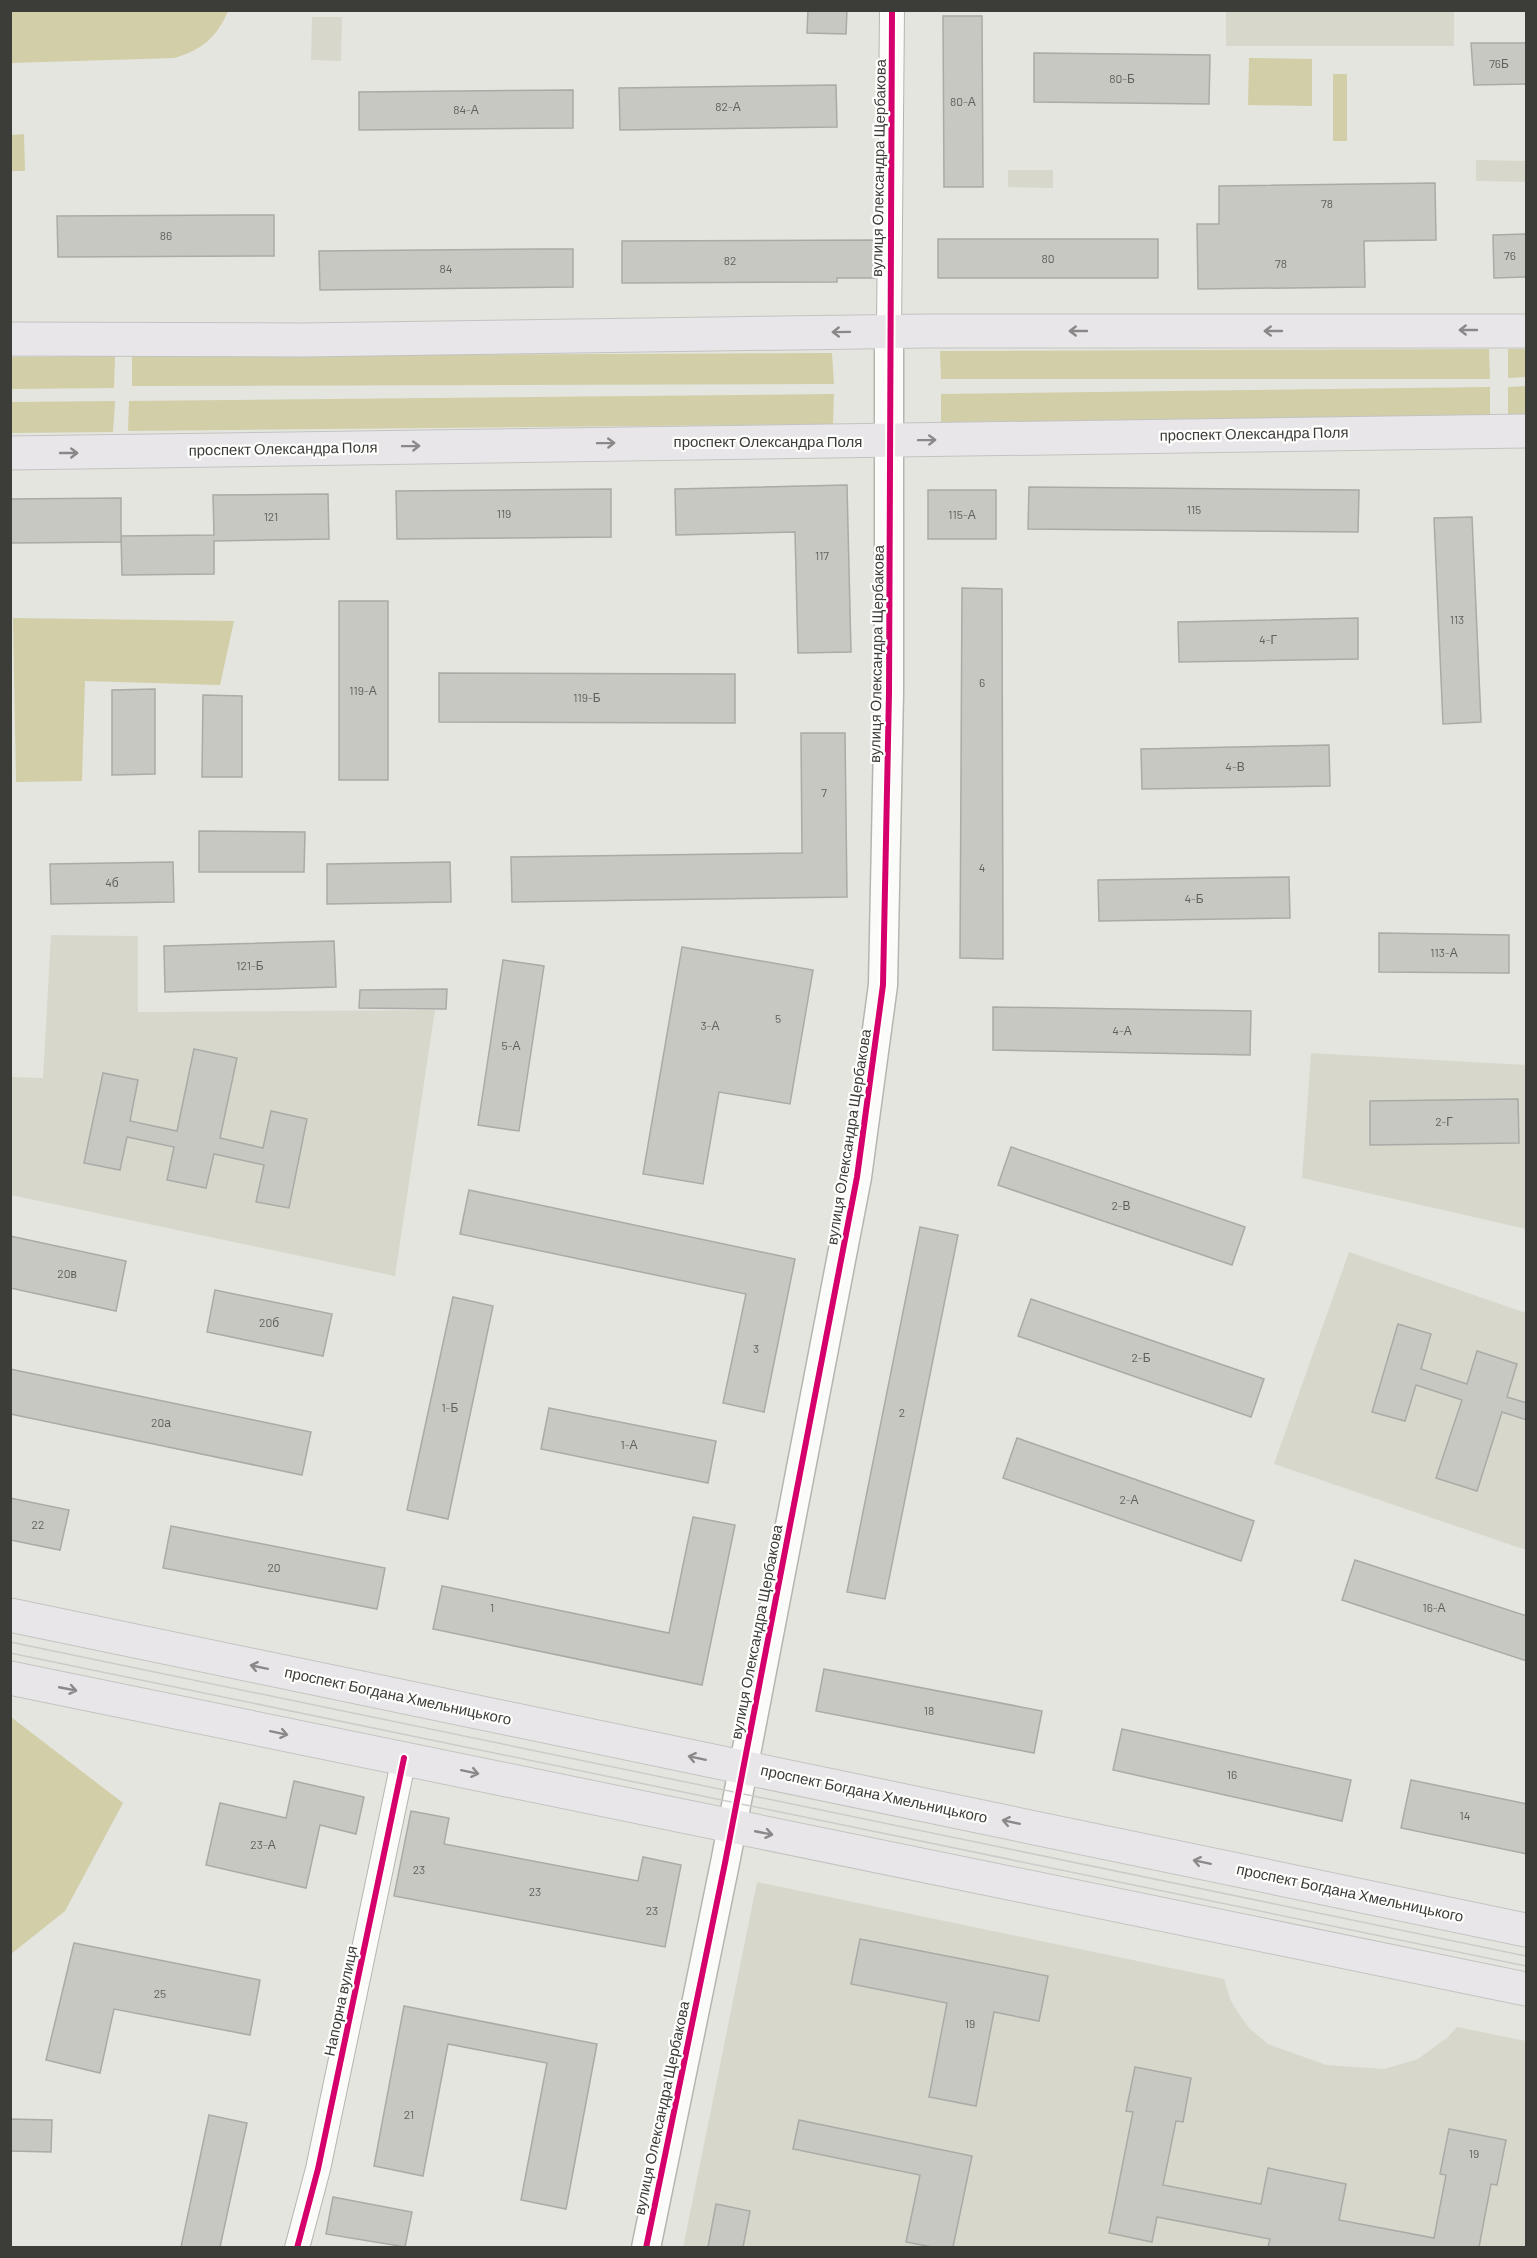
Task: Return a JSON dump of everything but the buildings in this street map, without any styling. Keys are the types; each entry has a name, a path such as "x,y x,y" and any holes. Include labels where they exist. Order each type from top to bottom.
{"main road":[{"path":"10,339 302,340 889,332 1527,331"},
{"name":"проспект Олександра Поля","path":"10,453 630,442 891,441 1527,431"},
{"name":"проспект Богдана Хмельницького","path":"10,1615 1527,1930"},
{"path":"10,1678 1527,1989"}],"street":[{"name":"вулиця Олександра Щербакова","path":"646,2247 731,1827 857,1178 883,985 891,441 889,332 892,10"},
{"name":"Напорна вулиця","path":"297,2247 318,2169 404,1758"}],"shaded area":[{"path":"10,11 228,11 219,28 207,41 193,51 174,58 11,63"},
{"path":"1226,11 1454,11 1454,46 1226,46"},
{"path":"312,17 342,17 341,61 311,60"},
{"path":"1249,58 1312,59 1312,106 1248,105"},
{"path":"1333,74 1347,74 1347,141 1333,141"},
{"path":"24,134 25,171 11,171 11,135"},
{"path":"1476,160 1526,161 1526,182 1476,181"},
{"path":"1008,170 1053,170 1053,188 1008,187"},
{"path":"1489,349 1490,379 941,379 940,351"},
{"path":"1508,349 1526,349 1526,377 1508,378"},
{"path":"832,353 834,384 132,386 132,356"},
{"path":"115,356 114,388 11,389 11,357"},
{"path":"1526,386 1526,416 1508,416 1508,387"},
{"path":"1490,387 1490,417 941,422 941,394"},
{"path":"834,394 833,424 128,431 129,401"},
{"path":"115,401 113,432 11,433 11,402"},
{"path":"13,618 234,621 220,685 85,681 82,781 16,782"},
{"path":"51,935 138,936 138,1012 435,1010 395,1276 11,1195 11,1077 43,1078"},
{"path":"1311,1053 1526,1065 1526,1229 1302,1178"},
{"path":"1349,1252 1526,1313 1526,1550 1274,1464"},
{"path":"11,1717 123,1803 65,1911 11,1954"},
{"path":"757,1882 1224,1979 1231,2001 1249,2028 1268,2044 1326,2065 1384,2069 1418,2059 1448,2037 1457,2027 1526,2041 1526,2247 683,2248"}],"tram line":[{"path":"10,1642 1526,1956"},
{"path":"10,1653 1526,1966"}],"cycle path":[{"path":"646,2248 725,1863 857,1177 883,985 889,693 892,10"},
{"path":"297,2248 318,2169 404,1758"}]}
